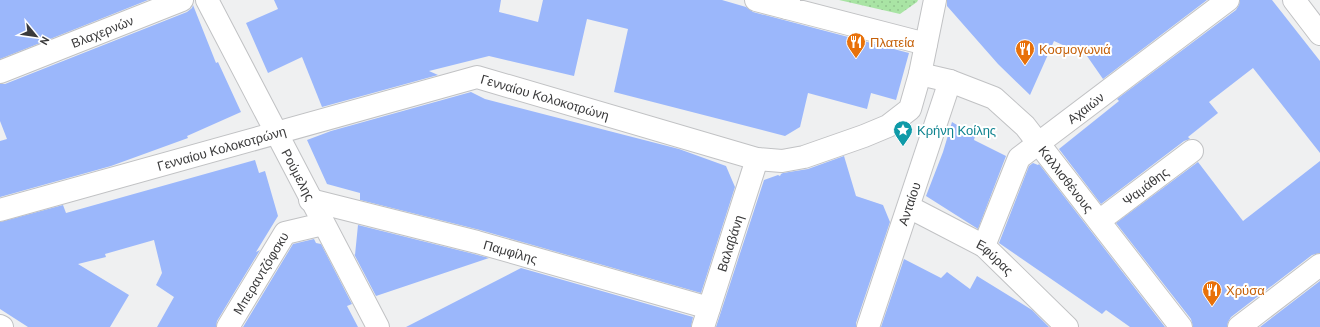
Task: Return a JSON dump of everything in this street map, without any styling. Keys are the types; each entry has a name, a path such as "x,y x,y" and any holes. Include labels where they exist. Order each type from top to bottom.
{"street":[{"name":"Βλαχερνών","path":"0,72 182,0"},
{"name":"Ρούμελης","path":"207,0 277,133 310,200 378,327"},
{"path":"756,0 788,4 926,44"},
{"name":"Γενναίου Κολοκοτρώνη","path":"0,210 477,77 757,159 782,161 804,157 888,126 910,109 920,74 935,0"},
{"name":"Αχαιών","path":"984,246 1019,158 1228,0"},
{"path":"1294,0 1320,34"},
{"name":"Καλλισθένους","path":"920,74 950,81 994,98 1025,126 1037,144 1182,327"},
{"name":"Ανταίου","path":"868,327 909,208 950,81"},
{"name":"Ψαμάθης","path":"1099,221 1192,150"},
{"name":"Βαλαβάνη","path":"706,318 757,159"},
{"name":"Παμφίλης","path":"310,200 477,242 706,318"},
{"name":"Εφύρας","path":"909,208 984,246 1067,327"},
{"name":"Μπεραντζόφσκυ","path":"228,327 285,233 323,224"},
{"path":"1239,327 1320,265"}],"green space":[{"path":"839,0 918,0 900,14"}],"building":[{"path":"0,0 148,0 0,59"},
{"path":"274,0 501,0 499,12 538,22 543,0 722,0 746,7 753,12 909,53 896,100 871,93 867,109 808,93 800,127 785,136 614,92 628,29 587,19 574,76 489,56 429,71 438,75 322,107 302,57 268,73 246,23 278,9"},
{"path":"947,0 1207,0 1103,79 1087,56 1054,41 1030,95 998,64 947,6"},
{"path":"1240,0 1272,0 1320,61 1320,153 1253,68 1209,102 1218,113 1188,137 1190,139 1184,141 1101,204 1059,149 1119,101 1117,99 1236,10"},
{"path":"193,5 216,63 218,62 241,112 187,136 188,138 111,166 0,197 0,141 7,139 0,121 0,84 5,84 187,12"},
{"path":"471,92 485,99 679,149 726,166 735,187 701,293 480,230 360,200 360,193 327,184 307,140 331,131"},
{"path":"952,122 975,136 974,140 1006,156 978,229 926,196 943,152"},
{"path":"844,156 856,196 883,205 890,222 856,323 856,327 716,327 764,180 778,175 780,176 783,173 808,169"},
{"path":"255,160 259,173 265,171 278,216 256,252 260,250 217,321 216,327 157,327 174,297 156,285 162,273 154,240 105,254 106,257 78,264 129,295 110,327 28,327 0,309 0,222 63,205 66,213"},
{"path":"1320,161 1320,253 1312,255 1231,317 1227,327 1193,327 1191,319 1116,223 1198,162 1243,221"},
{"path":"1033,163 1039,164 1165,327 1130,327 1106,310 1102,314 999,243 1029,166"},
{"path":"358,225 489,258 376,296 354,254 355,255"},
{"path":"314,239 316,243 321,244 352,304 347,306 358,327 243,327 293,244"},
{"path":"904,259 941,278 947,272 970,289 977,276 1032,310 1049,327 881,327"},
{"path":"521,268 693,317 691,327 406,327"},
{"path":"1320,281 1320,327 1260,327"}],"place":[{"name":"Πλατεία","path":"856,59"},
{"name":"Κοσμογωνιά","path":"1025,66"},
{"name":"Κρήνη Κοίλης","path":"903,147"},
{"name":"Χρύσα","path":"1212,307"}]}
